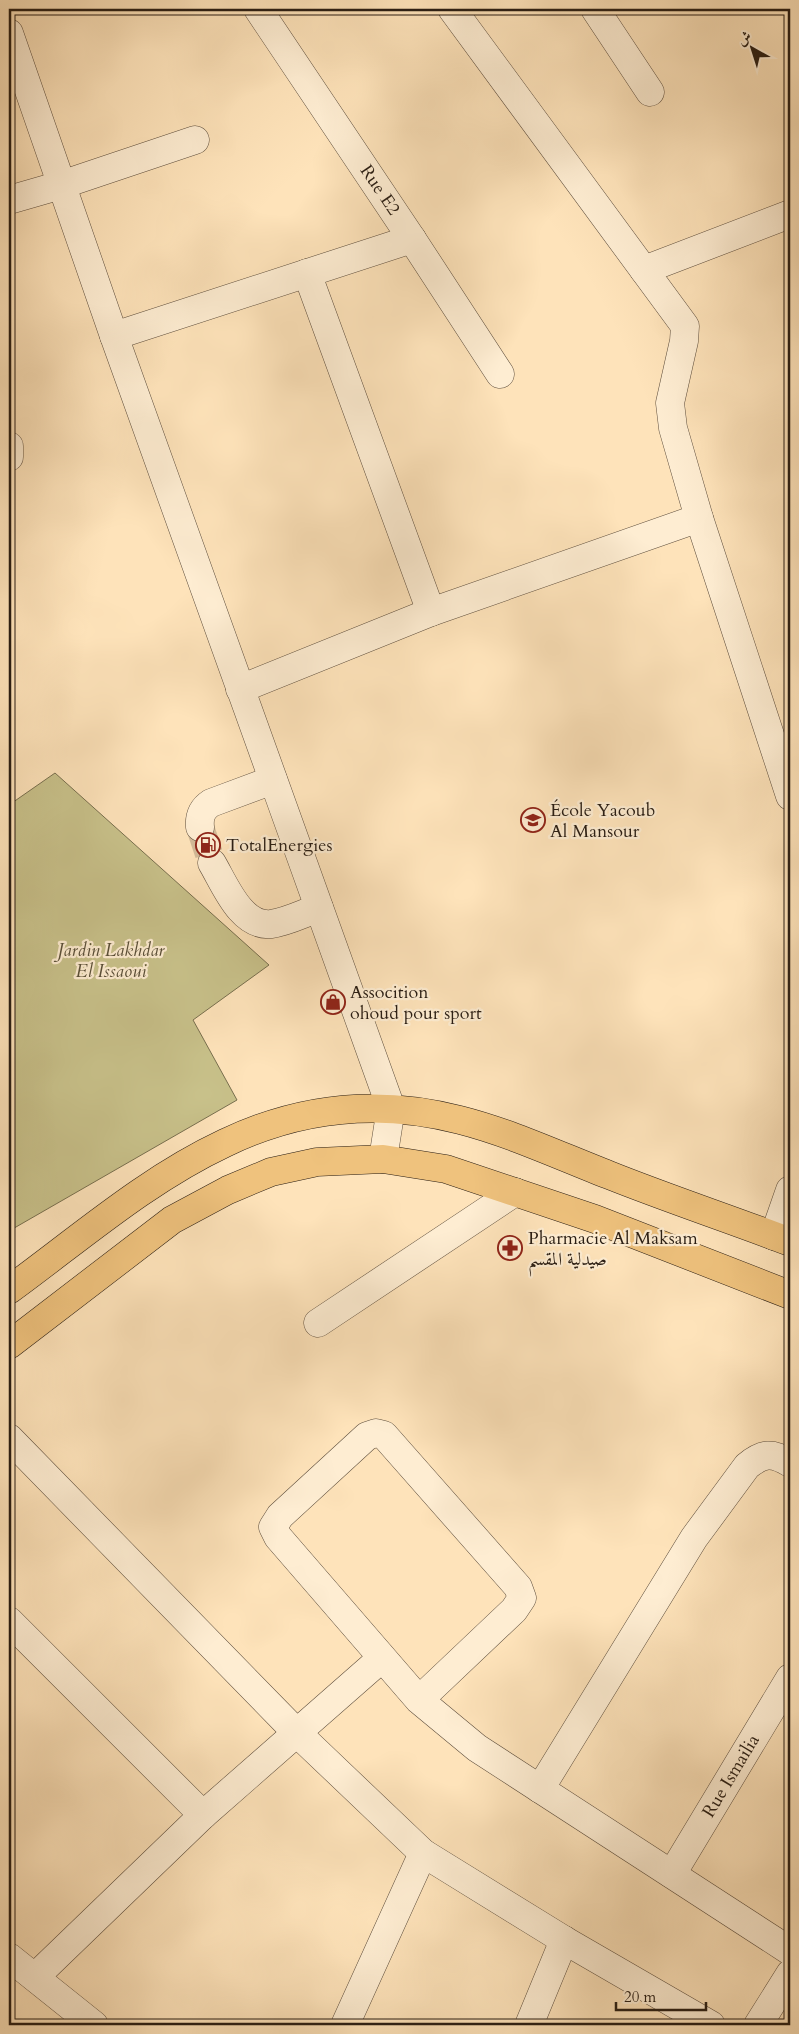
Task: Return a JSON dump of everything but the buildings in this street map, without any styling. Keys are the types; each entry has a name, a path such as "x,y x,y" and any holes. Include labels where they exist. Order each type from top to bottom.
{"main road":[{"path":"9,1290 125,1202 175,1170 226,1143 285,1119 343,1108 391,1108 459,1120 524,1142 782,1239"},
{"path":"9,1346 172,1220 228,1190 272,1172 317,1162 383,1159 446,1169 595,1220 790,1296"}],"street":[{"name":"Rue E2","path":"258,9 500,374"},
{"path":"452,9 685,326 684,341 670,403 673,428 699,518 790,796"},
{"path":"595,9 650,92"},
{"path":"12,50 391,1108 383,1159"},
{"path":"9,200 61,185 195,140"},
{"path":"644,270 790,214"},
{"path":"114,336 412,239"},
{"path":"307,273 431,612"},
{"path":"9,446 9,457"},
{"path":"240,689 431,612 699,518"},
{"path":"200,827 201,814 205,807 211,803 273,780"},
{"path":"212,863 242,910 256,921 264,924 273,924 319,908"},
{"path":"782,1239 790,1190"},
{"path":"318,1323 515,1192"},
{"path":"419,1700 514,1610 522,1598 518,1587 384,1436 376,1433 367,1436 280,1516 273,1527 278,1537 419,1700 477,1748 790,1951"},
{"path":"9,1438 297,1733 423,1853 564,1940 711,2025"},
{"path":"540,1789 694,1538 747,1466 756,1458 769,1455 779,1456 790,1463"},
{"path":"9,1621 203,1815"},
{"path":"35,1977 203,1815 382,1658"},
{"name":"Rue Ismailia","path":"672,1874 790,1678"},
{"path":"345,2025 423,1853"},
{"path":"529,2025 564,1940"},
{"path":"9,1957 94,2025"},
{"path":"758,2025 790,1974"}],"green space":[{"name":"Jardin Lakhdar El Issaoui","path":"55,773 269,965 193,1020 237,1100 9,1231 9,805"}],"tunnel":[{"path":"200,827 212,863"}],"place":[{"name":"École Yacoub Al Mansour","path":"533,820"},
{"name":"TotalEnergies","path":"208,845"},
{"name":"Assocition ohoud pour sport","path":"333,1002"},
{"name":"Pharmacie Al Maksam صيدلية المقسم","path":"510,1248"}]}
